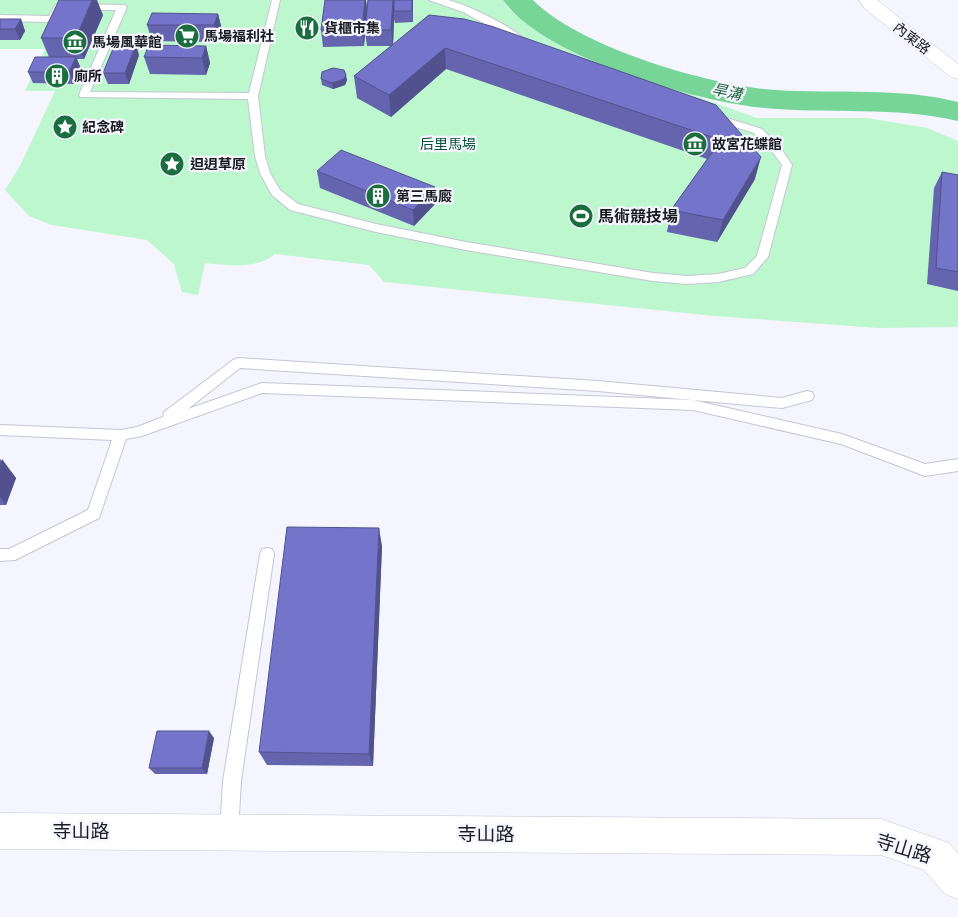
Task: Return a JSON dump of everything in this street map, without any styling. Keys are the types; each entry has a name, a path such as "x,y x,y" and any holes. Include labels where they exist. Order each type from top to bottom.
{"street":[{"name":"內東路","path":"868,0 871,5 894,24 958,72"},
{"name":"寺山路","path":"0,831 881,837 936,856 958,881"}],"lane":[{"path":"276,0 253,96 260,156 265,173 276,192 294,207 376,228 466,246 653,277 687,280 718,278 749,271 762,257 787,165 776,149 758,130 705,114"},
{"path":"433,0 444,1 473,14 530,45"},
{"path":"0,18 52,19 58,7 90,4 122,7 84,96 253,96"},
{"path":"159,424 238,364 598,386 782,403 807,396"},
{"path":"0,430 121,434 138,432 262,388 693,405 842,439 925,470 958,464"},
{"path":"0,555 10,555 94,514 121,434"},
{"path":"229,832 232,781 267,554"}],"green space":[{"name":"后里馬場","path":"0,0 503,0 508,8 529,25 602,62 757,118 867,118 927,128 958,141 958,327 878,328 715,316 384,282 369,265 275,254 267,259 251,264 205,263 198,295 182,292 174,264 147,240 52,225 29,216 5,190 20,166 55,91 25,91 45,49 0,49"}],"building":[{"path":"59,0 92,0 76,38 41,38"},
{"path":"325,0 365,0 362,30 321,30"},
{"path":"368,0 393,0 391,30 365,30"},
{"path":"394,0 412,0 412,11 394,11"},
{"path":"152,13 218,14 214,25 147,25"},
{"path":"429,15 464,19 491,26 716,105 761,157 723,220 671,210 721,140 445,48 389,95 354,76"},
{"path":"0,19 21,19 15,29 0,29"},
{"path":"115,44 136,44 125,73 103,73"},
{"path":"149,45 206,46 202,58 144,57"},
{"path":"35,57 76,57 69,72 28,72"},
{"path":"333,68 344,70 346,75 344,79 332,83 321,79 322,72"},
{"path":"341,150 435,187 413,210 317,171"},
{"path":"942,172 958,175 958,272 936,268"},
{"path":"287,527 379,528 369,754 259,752"},
{"path":"157,731 209,731 202,768 149,768"}],"waterway":[{"name":"旱溝","path":"517,0 533,17 558,33 590,49 625,63 695,85 758,98 826,102 899,103 940,107 958,112"}],"place":[{"name":"貨櫃市集","path":"307,28"},
{"name":"馬場福利社","path":"187,36"},
{"name":"馬場風華館","path":"75,42"},
{"name":"廁所","path":"57,76"},
{"name":"紀念碑","path":"65,127"},
{"name":"故宮花蝶館","path":"695,144"},
{"name":"𨑨迌草原","path":"172,164"},
{"name":"第三馬廄","path":"378,196"},
{"name":"馬術競技場","path":"581,216"}]}
